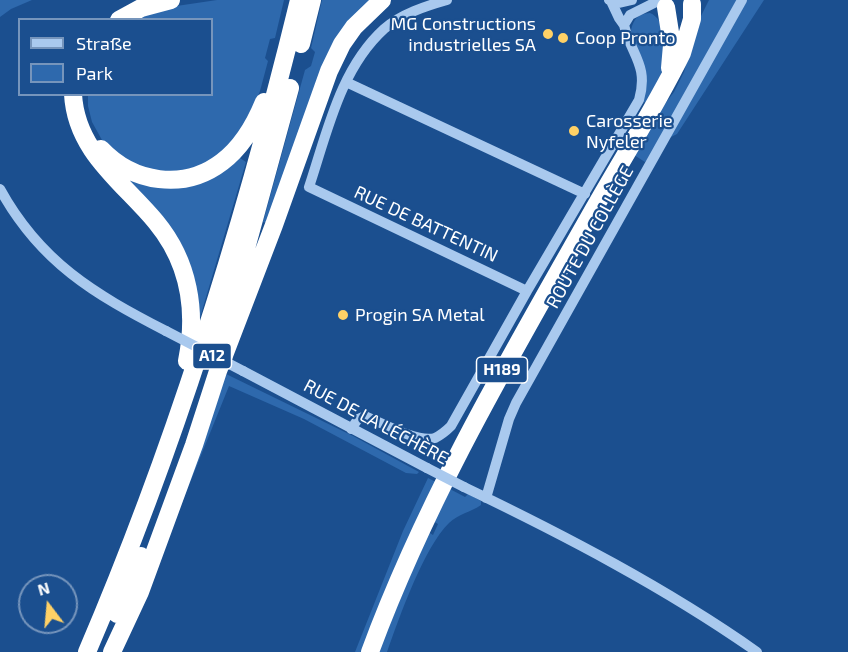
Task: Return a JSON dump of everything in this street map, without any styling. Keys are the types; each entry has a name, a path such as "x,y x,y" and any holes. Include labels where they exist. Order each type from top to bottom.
{"highway":[{"path":"108,18 121,8 139,0"},
{"path":"124,18 141,8 171,0"},
{"path":"81,96 84,115 93,137 106,154 122,166 141,176 164,180 186,178 205,172 223,162 234,151 256,120 264,103 291,0"},
{"name":"A12","path":"87,652 135,535 173,430 216,299 279,82 299,0"},
{"name":"A12","path":"102,652 162,500 208,369 263,190 312,0"},
{"path":"112,652 140,592 328,71 354,27 382,0"},
{"path":"669,74 672,45 660,3 684,8 694,2"},
{"path":"669,74 684,48 694,2"},
{"name":"H189","path":"370,652 413,546 458,453 503,368 669,74"},
{"path":"72,96 79,126 91,149 105,168 162,230 177,254 186,277 191,302 191,335 173,430"}],"street":[{"name":"RUE DE BATTENTIN","path":"447,0 407,15 384,29 363,54 346,81 336,104 309,187 527,291"},
{"path":"610,1 619,3 632,0"},
{"name":"ROUTE DU COLLÈGE","path":"486,498 516,403 742,0"},
{"path":"351,429 358,419 365,416 418,438 436,437 451,426 636,105 642,80 641,68 624,25 610,1"},
{"path":"624,25 630,15 660,3"},
{"path":"346,81 585,194"},
{"name":"RUE DE LA LÉCHÈRE","path":"1,193 22,223 61,266 88,288 117,306 636,577 688,606 757,652"}],"green space":[{"path":"0,0 32,0 11,9 0,17"},
{"path":"217,0 284,0 275,38 270,39 265,58 268,61 251,115 223,154 187,173 149,172 116,155 102,140 92,122 88,106 88,96 213,96 213,18 134,18 163,8"},
{"path":"322,0 377,0 366,8 269,224 263,222 305,70 311,66 315,52 311,48"},
{"path":"709,0 737,0 645,162 634,155 684,72 699,20"},
{"path":"747,0 764,0 677,134 671,137 671,134"},
{"path":"650,13 662,26 666,40 666,53 660,77 646,103 642,101 631,30 637,17"},
{"path":"237,156 246,162 196,331 189,273 106,158 143,181"},
{"path":"224,373 353,436 419,472 417,474 406,473 304,419 229,386 147,589"},
{"path":"428,478 436,482 362,652 355,652 403,531"},
{"path":"448,488 465,497 468,494 481,501 481,505 449,523 430,548 413,584 387,652 378,652 428,532 433,535 438,524 433,521"}],"place":[{"name":"MG Constructions industrielles SA","path":"548,34"},
{"name":"Coop Pronto","path":"563,38"},
{"name":"Carosserie Nyfeler","path":"574,131"},
{"name":"Progin SA Metal","path":"343,315"}]}
